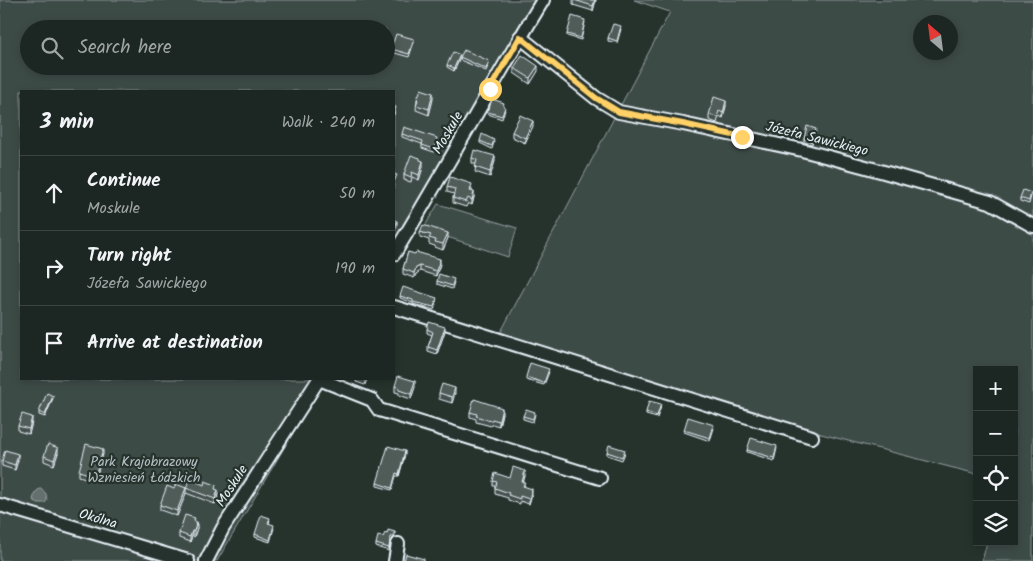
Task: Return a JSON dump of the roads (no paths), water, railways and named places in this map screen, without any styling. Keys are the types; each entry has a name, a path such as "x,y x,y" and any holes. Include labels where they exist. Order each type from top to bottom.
{"street":[{"name":"Moskule","path":"395,252 543,0"},
{"name":"Józefa Sawickiego","path":"520,37 596,98 619,112 802,150 875,169 990,202 1033,226"},
{"path":"395,307 812,437"},
{"name":"Moskule","path":"206,561 223,528 318,380"},
{"path":"322,380 372,400 380,410 600,478"},
{"name":"Okólna","path":"0,505 188,561"},
{"path":"395,561 398,544"}],"park label":[{"name":"Park Krajobrazowy Wzniesień Łódzkich","path":"144,470"}]}
